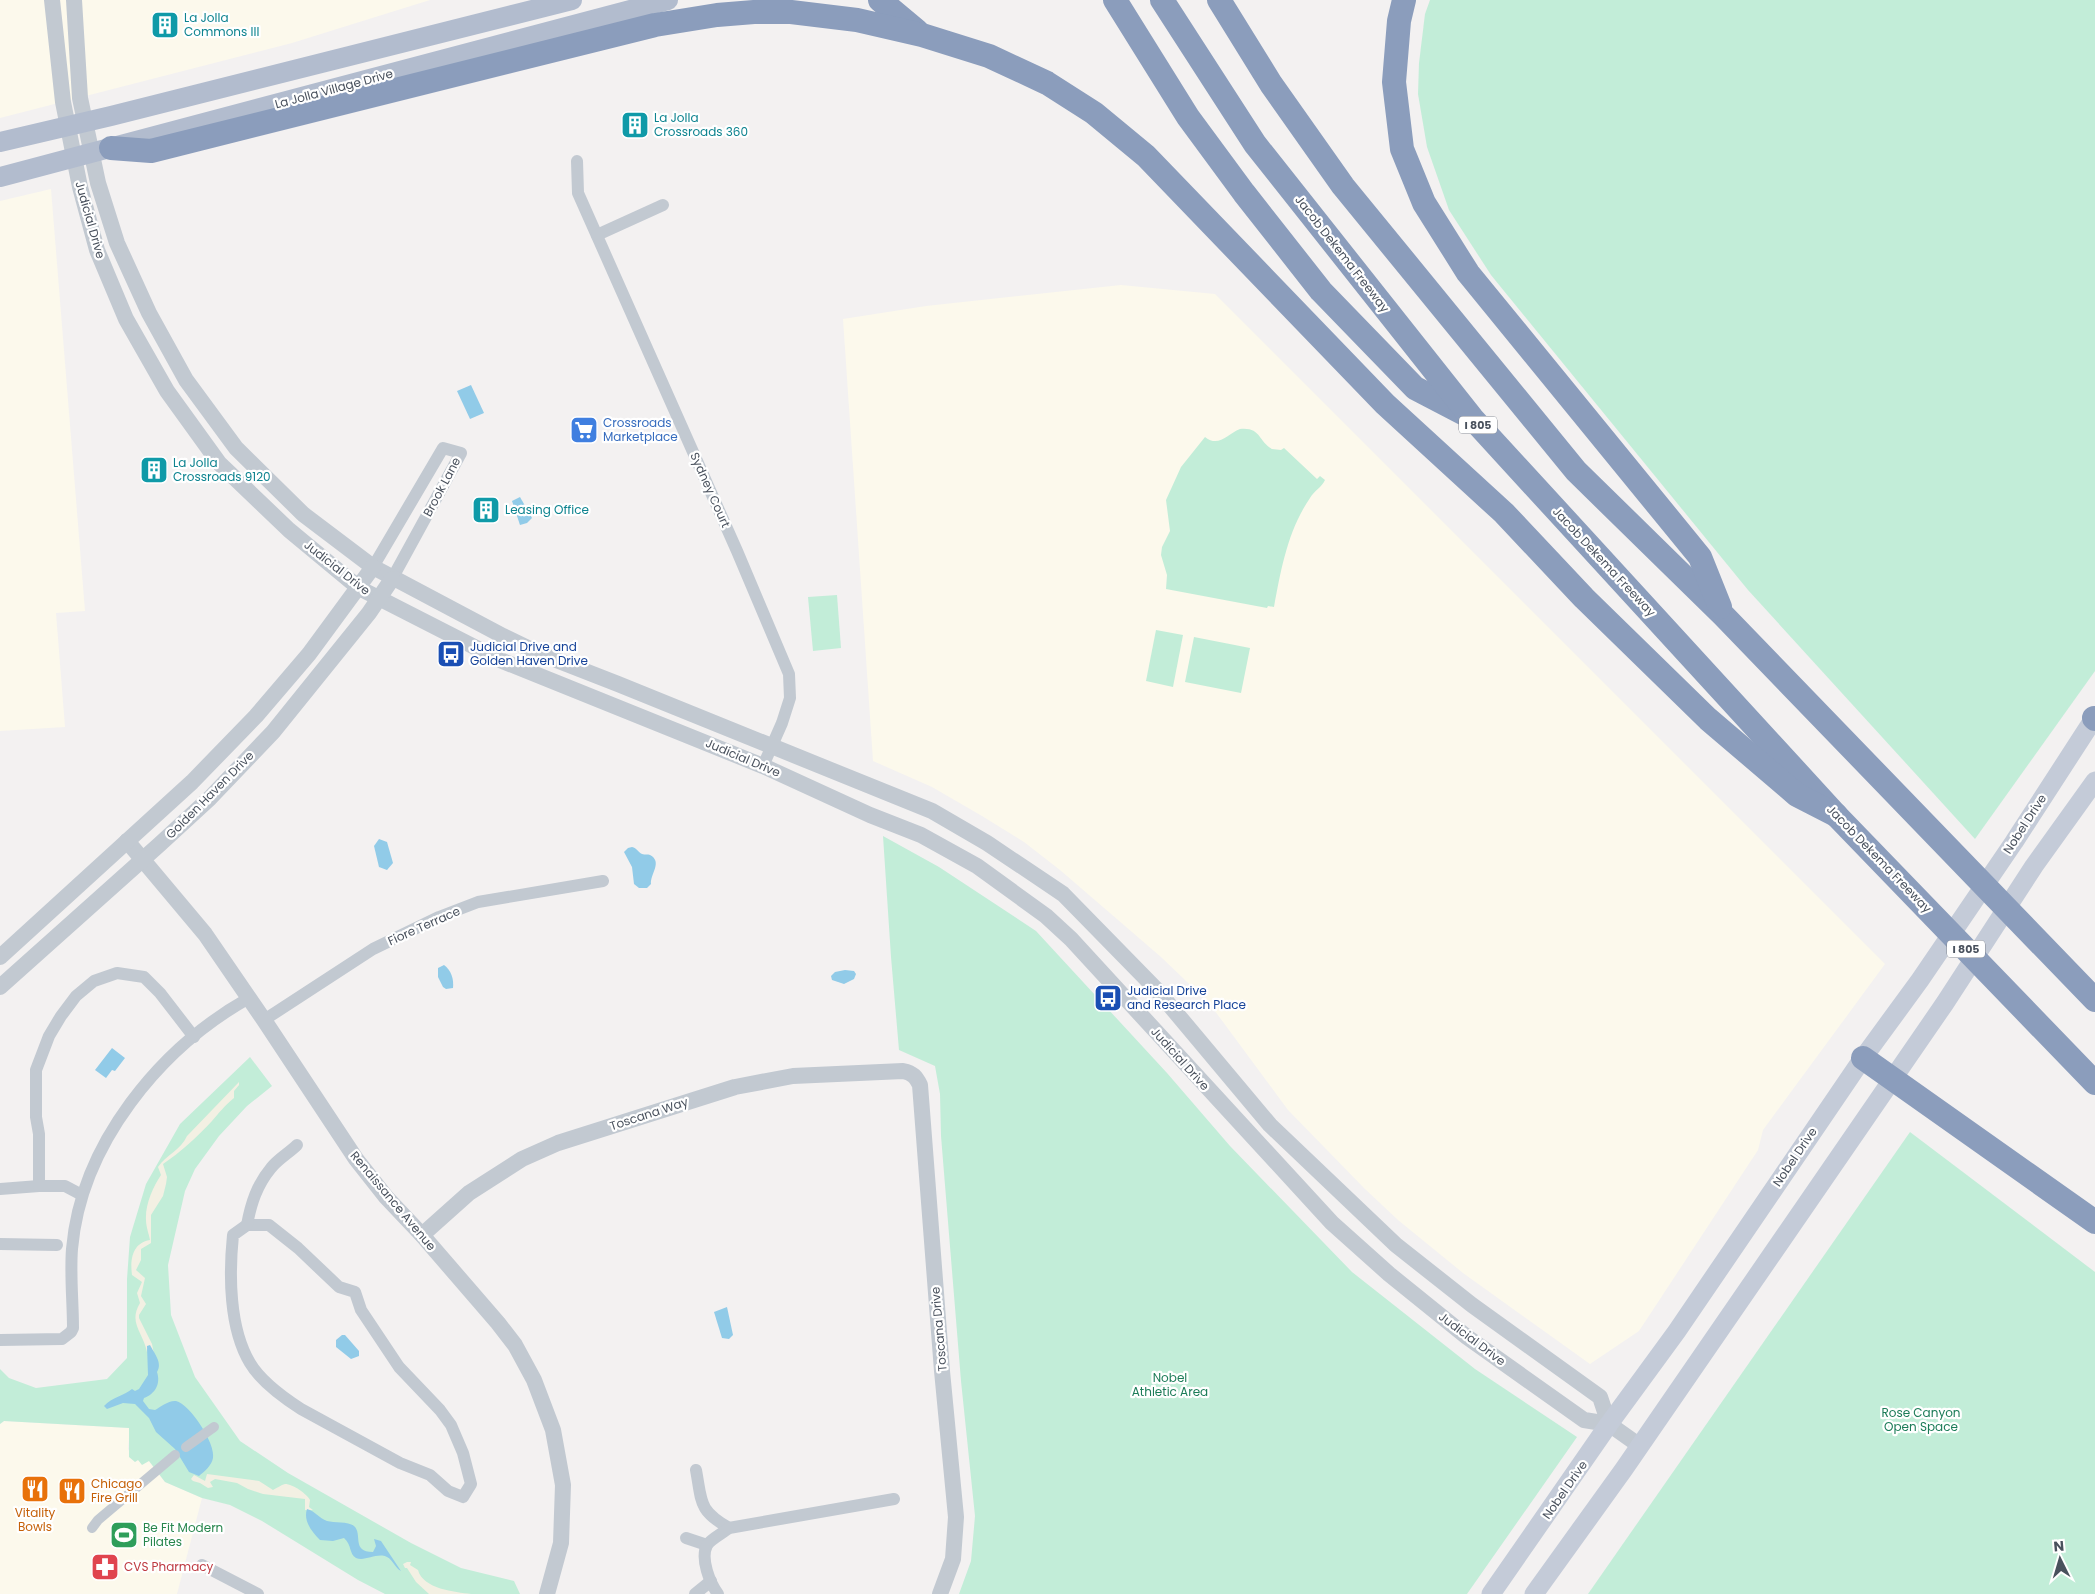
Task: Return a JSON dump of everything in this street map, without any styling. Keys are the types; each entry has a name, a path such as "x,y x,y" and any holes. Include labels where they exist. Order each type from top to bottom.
{"highway":[{"path":"880,0 922,35"},
{"path":"1115,0 1188,117 1244,193 1321,291 1415,388 1472,418"},
{"name":"Jacob Dekema Freeway","path":"1162,0 1255,144 1472,418 1836,814 2095,1083"},
{"path":"1219,0 1271,84 1355,202 1576,471 1723,615 2095,1000"},
{"path":"1404,0 1394,82 1402,149 1424,203 1468,273 1700,557 1723,615"},
{"path":"111,148 151,151 655,25 717,14 791,12 857,20 922,35 988,56 1047,83 1094,113 1146,156 1385,404 1504,513 1584,598 1708,719 1797,796 1836,814"},
{"path":"1863,1058 1894,1078 2095,1222"}],"main road":[{"path":"0,142 111,116 572,0"},
{"name":"La Jolla Village Drive","path":"0,177 668,0"},
{"name":"Nobel Drive","path":"1492,1594 1609,1424 1677,1332 1863,1058 1920,980 2014,842 2095,718"},
{"path":"1534,1594 1640,1446 1945,1003 2034,866 2095,782"}],"street":[{"name":"Judicial Drive","path":"52,0 63,102 80,188 97,250 126,319 167,391 219,462 289,530 359,588 379,600 500,660 763,766 870,815 921,835 977,866 1046,916 1071,939 1332,1223 1389,1274 1467,1337 1584,1420 1609,1424 1640,1446"},
{"name":"Judicial Drive","path":"74,0 80,98 98,183 117,243 149,313 186,380 236,448 303,514 372,567 392,579 536,652 932,811 987,843 1063,894 1156,989 1270,1125 1396,1245 1480,1310 1600,1397 1609,1424"},
{"name":"Sydney Court","path":"576,161 578,193 737,551 789,674 790,698 773,746 763,766"},
{"path":"597,235 663,205"},
{"name":"Brook Lane","path":"372,567 442,448 461,453 392,579"},
{"name":"Golden Haven Drive","path":"0,957 192,782 256,716 309,654 359,588 372,567"},
{"name":"Golden Haven Drive","path":"0,987 210,798 273,732 379,600 392,579"},
{"name":"Renaissance Avenue","path":"127,841 204,934 264,1020 356,1159 386,1197 422,1235 515,1346 534,1380 546,1407 553,1430 563,1485 561,1543 547,1594"},
{"name":"Fiore Terrace","path":"264,1020 373,949 440,917 478,902 603,881"},
{"path":"39,1186 36,1070 50,1036 61,1016 76,996 94,981 117,973 144,977 160,993 194,1037"},
{"path":"0,1340 62,1339 71,1332 73,1328 72,1248 82,1195 103,1147 127,1106 164,1064 194,1037 233,1007 249,998"},
{"name":"Toscana Way","path":"422,1235 469,1193 522,1159 558,1144 734,1087 794,1076 903,1071"},
{"name":"Toscana Drive","path":"903,1071 910,1072 916,1077 920,1085 942,1371 956,1517 953,1559 940,1594"},
{"path":"247,1225 269,1225 298,1248 338,1287 355,1292 361,1310 399,1367 440,1410 450,1425 463,1453 471,1484 463,1497 448,1491 430,1475 400,1463 301,1409 287,1400 250,1363 240,1339 235,1316 230,1259 233,1235 247,1225 252,1200 272,1167 297,1145"},
{"path":"0,1189 65,1186 82,1195"},
{"path":"0,1244 57,1245"},
{"path":"186,1447 214,1427"},
{"path":"92,1528 98,1520 175,1455"},
{"path":"696,1470 702,1505 712,1518 729,1528"},
{"path":"718,1594 711,1581 705,1556 707,1545 729,1528 894,1499"},
{"path":"686,1538 707,1545"},
{"path":"202,1565 246,1591 258,1594"},
{"path":"695,1594 711,1581"}],"shaded area":[{"path":"0,0 430,0 292,43 0,118"},
{"path":"51,189 85,611 56,613 65,727 0,731 0,201"},
{"path":"1121,285 1215,294 1885,964 1763,1130 1758,1150 1639,1331 1590,1364 1463,1273 1398,1220 1288,1110 1209,1003 1161,957 1060,870 1024,842 982,816 932,787 873,761 843,319 926,306"},
{"path":"4,1421 130,1428 128,1449 135,1462 138,1460 149,1461 165,1482 202,1498 177,1594 0,1594 0,1424"}],"green space":[{"path":"1430,0 2095,0 2095,671 1975,839 1748,590 1491,275 1449,210 1427,147 1418,94 1419,63 1425,14"},
{"path":"1240,429 1256,432 1267,446 1272,449 1281,450 1284,448 1317,479 1320,476 1325,480 1302,510 1296,523 1286,550 1274,607 1268,606 1267,608 1166,589 1167,575 1161,555 1162,547 1170,531 1166,500 1181,467 1205,437 1210,440 1219,441"},
{"path":"837,595 841,648 813,651 808,597"},
{"path":"1156,630 1183,635 1173,687 1146,681"},
{"path":"1194,637 1250,648 1241,693 1185,682"},
{"name":"Nobel Athletic Area","path":"883,836 939,867 1036,931 1167,1073 1230,1146 1352,1272 1475,1369 1577,1437 1467,1594 959,1594 971,1561 975,1516 961,1381 941,1136 940,1094 935,1066 899,1050"},
{"path":"250,1057 272,1086 247,1106 219,1136 195,1169 185,1191 168,1265 171,1315 195,1377 240,1441 288,1473 411,1543 461,1568 514,1581 520,1594 385,1594 358,1580 262,1521 230,1505 202,1498 165,1482 149,1461 142,1465 138,1460 135,1462 129,1457 129,1428 4,1421 0,1424 0,1369 9,1378 36,1388 107,1379 127,1358 127,1279 130,1237 146,1184 180,1124"},
{"name":"Rose Canyon Open Space","path":"1910,1132 2095,1272 2095,1594 1588,1594"}],"sand":[{"path":"239,1082 234,1091 234,1098 195,1138 163,1164 167,1177 163,1196 151,1215 151,1243 141,1249 141,1260 136,1270 145,1278 141,1296 146,1304 139,1318 152,1344 154,1354 147,1349 147,1352 135,1316 140,1303 137,1293 142,1282 132,1275 131,1264 136,1248 150,1240 146,1225 146,1214 150,1196 161,1175 158,1167"},
{"path":"207,1474 259,1481 273,1490 285,1484 292,1486 306,1495 310,1500 309,1507 313,1510 305,1510 305,1499 263,1494 237,1483 215,1479 210,1482 213,1487 208,1488 191,1479 194,1475 205,1481"},
{"path":"411,1562 410,1565 418,1570 426,1581 433,1585 449,1591 471,1594 429,1594 405,1568 403,1564"}],"water":[{"path":"471,385 484,413 470,419 457,391"},
{"path":"520,497 532,518 527,523 520,525 512,501"},
{"path":"379,839 387,842 393,863 387,870 379,867 374,846"},
{"path":"632,847 642,854 650,855 656,861 651,884 647,888 639,888 634,884 632,867 624,852"},
{"path":"444,965 452,975 453,988 446,989 443,987 438,977 438,968"},
{"path":"854,971 856,974 854,979 844,984 832,980 831,976 835,972"},
{"path":"112,1048 125,1058 115,1071 112,1070 106,1078 95,1070"},
{"path":"727,1307 733,1335 729,1339 722,1338 714,1312"},
{"path":"345,1335 359,1351 359,1356 351,1359 336,1347 336,1340"},
{"path":"150,1345 159,1365 157,1372 158,1384 154,1391 144,1398 143,1401 149,1409 155,1410 176,1401 188,1409 201,1425 213,1452 213,1458 199,1476 189,1472 175,1449 156,1432 149,1418 135,1404 123,1403 107,1409 104,1406 132,1389 135,1391 139,1389 148,1375 147,1346"},
{"path":"307,1509 327,1521 348,1523 354,1526 358,1533 360,1546 366,1551 373,1552 376,1546 374,1539 381,1541 401,1571 387,1557 356,1558 344,1538 333,1541 320,1540 307,1522"}],"place":[{"name":"La Jolla Commons III","path":"165,25"},
{"name":"La Jolla Crossroads 360","path":"635,125"},
{"name":"Crossroads Marketplace","path":"584,430"},
{"name":"La Jolla Crossroads 9120","path":"154,470"},
{"name":"Leasing Office","path":"486,510"},
{"name":"Judicial Drive and Golden Haven Drive","path":"451,654"},
{"name":"Judicial Drive and Research Place","path":"1108,998"},
{"name":"Vitality Bowls","path":"35,1489"},
{"name":"Chicago Fire Grill","path":"72,1491"},
{"name":"Be Fit Modern Pilates","path":"124,1535"},
{"name":"CVS Pharmacy","path":"105,1567"}]}
